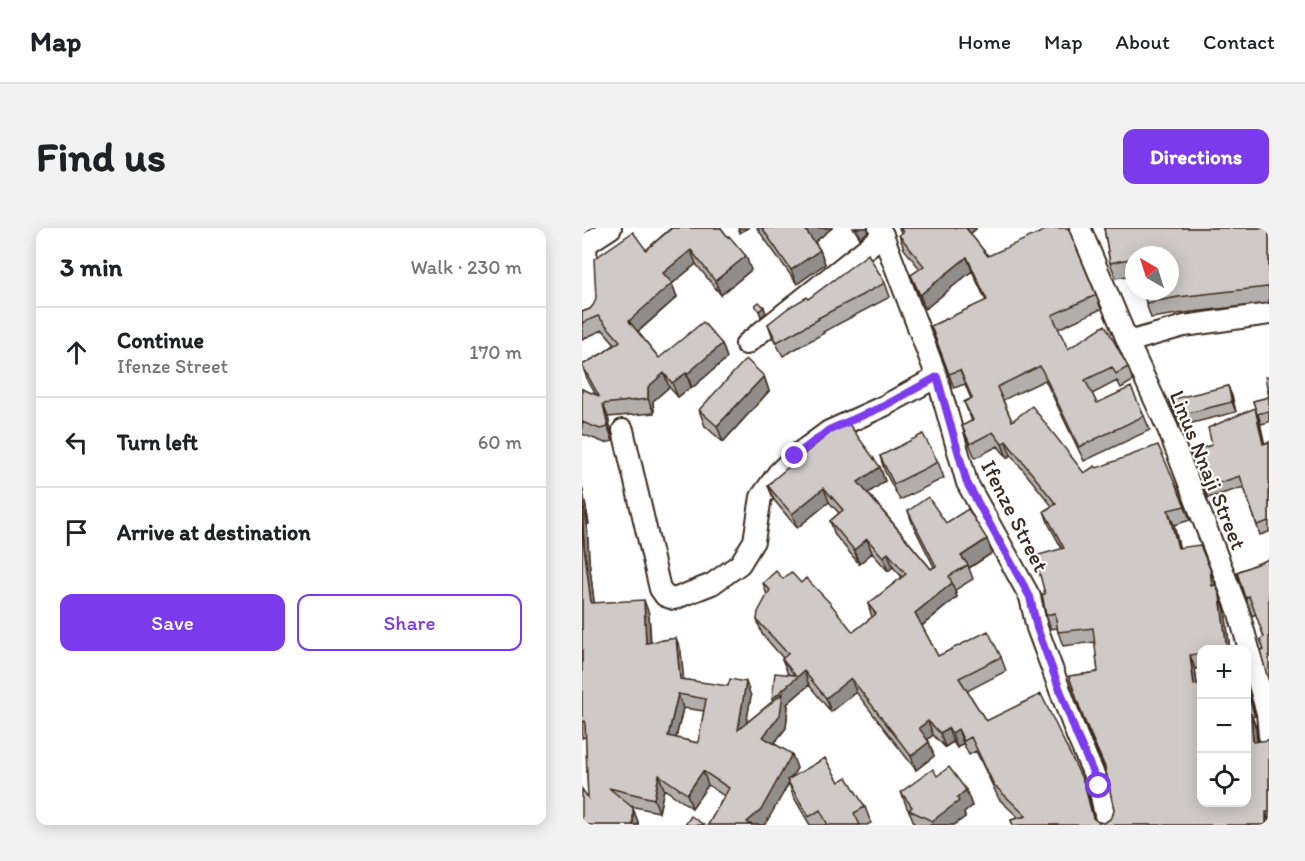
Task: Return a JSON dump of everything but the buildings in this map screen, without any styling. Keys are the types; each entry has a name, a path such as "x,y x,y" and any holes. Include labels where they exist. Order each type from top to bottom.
{"street":[{"path":"582,316 589,312 584,246 611,228"},
{"name":"Linus Nnaji Street","path":"1080,228 1168,429 1238,610 1267,713 1269,736"},
{"path":"746,344 881,231"},
{"name":"Ifenze Street","path":"881,231 937,377 967,483 1030,597 1037,628 1077,736 1099,786 1107,825"},
{"path":"1128,342 1184,326 1269,314"},
{"path":"622,430 660,589 665,596 674,599 712,584 740,564 754,541 761,498 778,473 795,456 829,430 884,406 937,377"}],"route":[{"path":"795,456 829,430 884,406 937,377 967,483 1030,597 1037,628 1077,736 1099,786"}]}
